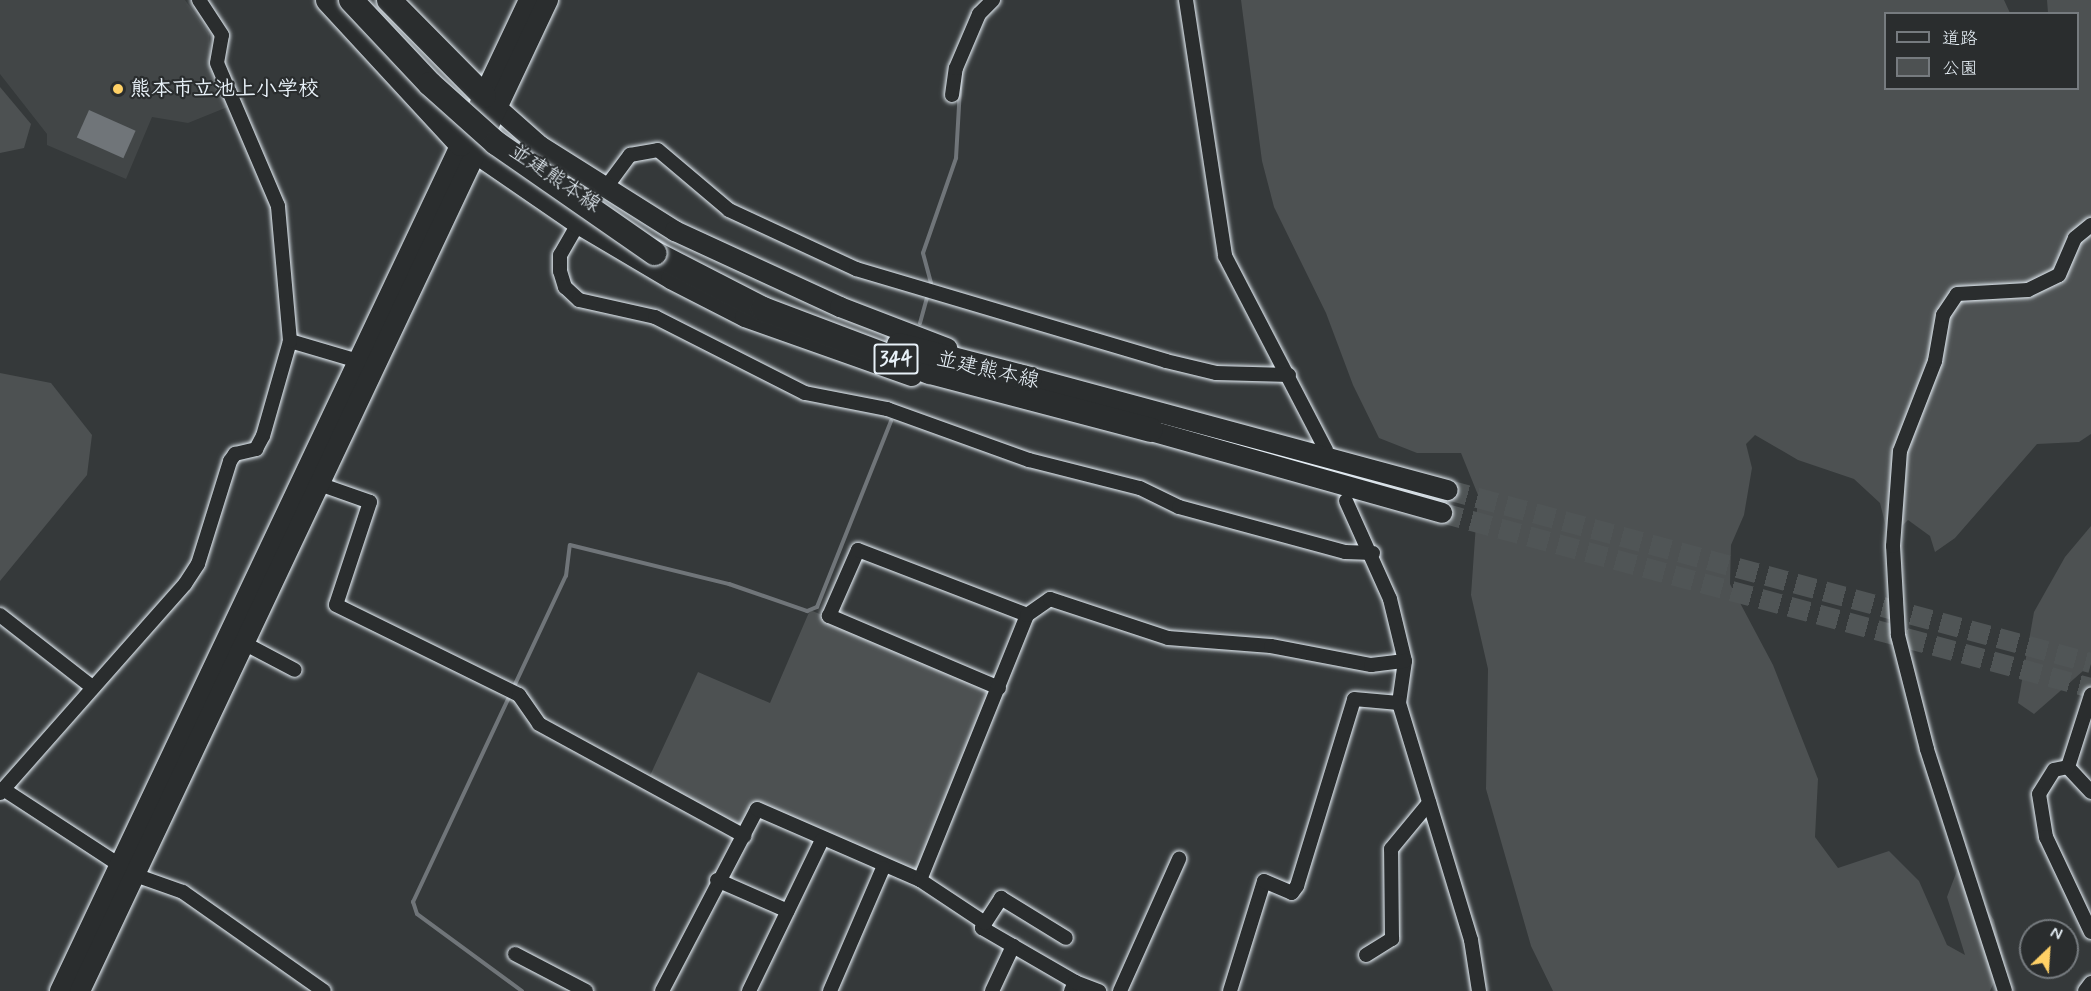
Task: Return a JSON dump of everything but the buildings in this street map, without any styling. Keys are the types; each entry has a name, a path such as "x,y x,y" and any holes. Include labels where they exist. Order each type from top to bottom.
{"highway":[{"path":"327,0 468,149"},
{"name":"344","path":"351,0 430,84 496,143 658,246 763,309 930,372 1150,430"},
{"name":"344","path":"369,0 506,132 658,246 822,319 1030,379"},
{"path":"389,0 491,102"}],"main road":[{"path":"491,102 528,0"},
{"path":"236,638 319,484 444,199 491,102 548,0"},
{"name":"並建熊本線","path":"491,102 540,146 604,190 750,269 1030,379 1448,490"},
{"name":"並建熊本線","path":"468,149 578,224 745,317 824,347 952,389 1150,430 1442,513"},
{"path":"80,991 128,869 236,638 358,361 444,199"},
{"path":"60,991 128,869"}],"street":[{"path":"199,0 222,35 218,63 278,206 290,341 263,436 256,449 235,454 230,461 198,564 162,614 91,686 1,791 128,869 183,892 324,991"},
{"path":"952,95 956,68 979,14 993,0"},
{"path":"1186,0 1225,256 1289,375 1326,450"},
{"path":"604,190 630,155 658,150 729,210 867,273 1166,361 1216,373 1289,375"},
{"path":"578,224 560,255 560,271 565,287 579,300 655,317 805,393 887,409 1029,460 1140,488 1179,507 1345,552 1373,553"},
{"path":"2005,991 1927,748 1898,635 1893,546 1900,451 1935,361 1943,315 1958,294 2028,290 2059,275 2075,238 2091,225"},
{"path":"290,341 358,361"},
{"path":"319,484 370,502 336,605 519,695 539,724 744,836"},
{"path":"1346,501 1373,553 1406,661 1399,703 1472,940 1479,991"},
{"path":"999,688 829,616 858,550 1027,615"},
{"path":"920,880 1027,615 1050,599 1168,639 1271,646 1371,665 1406,661"},
{"path":"0,615 91,686"},
{"path":"236,638 295,670"},
{"path":"2091,695 2068,766 2044,781 2041,813 2091,932"},
{"path":"1232,990 1264,881 1292,893 1297,886 1354,699 1399,703"},
{"path":"2068,766 2091,792"},
{"path":"1366,955 1392,939 1391,849 1429,803"},
{"path":"662,991 717,880 744,836 756,809 883,868 920,880 985,923"},
{"path":"749,991 822,840"},
{"path":"1120,991 1179,858"},
{"path":"830,991 883,868"},
{"path":"717,880 788,911"},
{"path":"1065,938 1001,898 982,928 1073,987 1099,991"},
{"path":"992,991 1013,946"},
{"path":"515,954 586,991"},
{"path":"2085,991 2091,983"}],"shaded area":[{"name":"熊本市立池上小学校","path":"0,0 185,0 209,34 211,67 235,104 188,123 152,117 126,179 47,145 47,134 0,74"},
{"path":"89,110 136,131 123,158 77,137"}],"green space":[{"path":"1241,0 2004,0 2010,12 1884,12 1884,90 2079,90 2079,12 2048,12 2047,0 2091,0 2091,434 2079,442 2037,444 1955,538 1935,552 1930,536 1908,520 1889,539 1880,503 1854,479 1798,460 1755,435 1746,444 1752,468 1744,515 1731,545 1730,584 1773,665 1818,779 1815,837 1838,868 1889,851 1919,881 1947,945 1965,955 1947,897 1958,868 1994,920 2004,961 1990,991 1553,991 1531,946 1486,789 1488,669 1471,595 1478,495 1461,453 1417,453 1379,438 1353,385 1326,313 1274,207 1262,161"},
{"path":"0,87 31,124 24,148 0,153"},
{"path":"0,373 51,383 92,435 87,475 0,581"},
{"path":"2091,526 2091,664 2034,714 2018,703 2034,612 2065,557"},
{"path":"810,610 999,688 920,880 757,809 744,836 647,782 698,672 770,703"}],"waterway":[{"path":"920,323 931,283 923,253 956,158 961,72"},
{"path":"522,991 417,914 413,902 566,576 570,545 729,584 807,611 817,607 891,421"}],"tunnel":[{"path":"1448,490 2091,663"},
{"path":"1442,513 2091,688"}],"place":[{"name":"熊本市立池上小学校","path":"118,89"}]}
